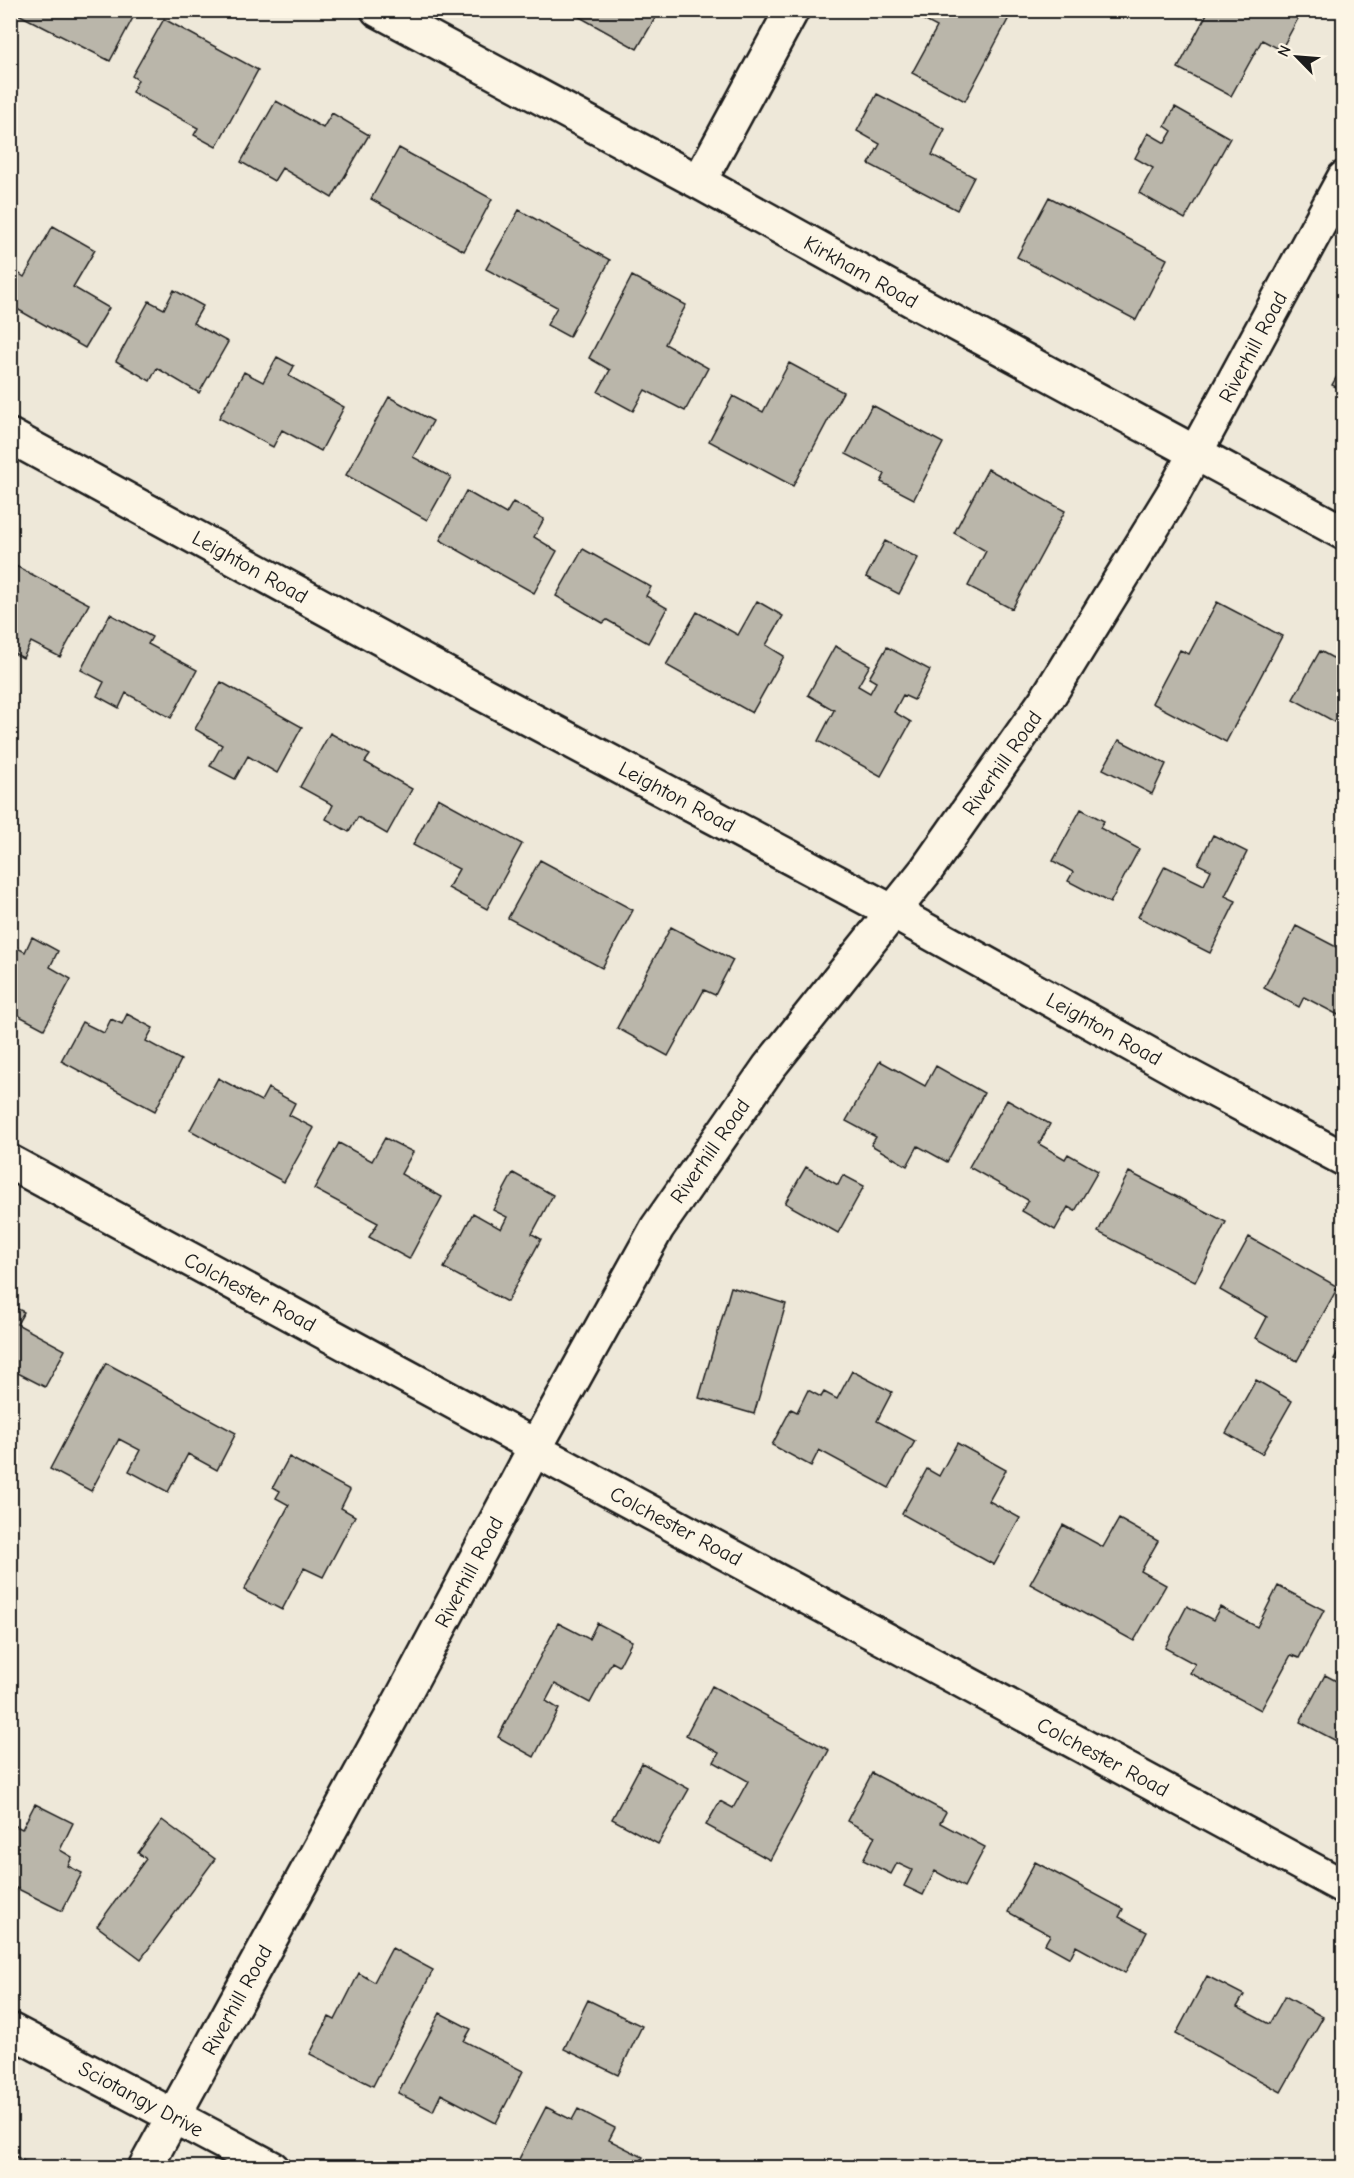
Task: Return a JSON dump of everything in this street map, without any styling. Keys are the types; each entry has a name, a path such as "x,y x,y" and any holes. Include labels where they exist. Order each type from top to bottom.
{"street":[{"name":"Kirkham Road","path":"378,10 1344,533"},
{"path":"699,182 792,10"},
{"name":"Riverhill Road","path":"145,2168 391,1719 535,1448 657,1228 769,1067 927,869 1048,697 1173,494 1344,178"},
{"name":"Leighton Road","path":"10,436 460,682 893,912 1190,1077 1344,1159"},
{"name":"Colchester Road","path":"10,1162 524,1440 546,1456 1344,1887"},
{"name":"Sciotangy Drive","path":"10,2030 273,2168"}],"building":[{"path":"133,10 136,12 110,61 12,11"},
{"path":"567,10 660,10 637,49"},
{"path":"919,10 1012,12 965,101 912,73 937,27 916,16"},
{"path":"1209,10 1296,10 1301,13 1281,50 1262,40 1231,96 1178,68"},
{"path":"164,19 258,70 216,147 194,135 198,128 132,92 138,80 132,76"},
{"path":"877,94 945,129 932,155 974,177 957,210 869,164 880,144 857,131"},
{"path":"276,101 323,128 332,113 369,135 332,198 282,168 274,181 241,162"},
{"path":"1175,107 1230,138 1185,219 1139,193 1153,168 1135,158 1148,133 1165,143 1172,131 1165,126"},
{"path":"399,148 492,199 464,251 371,199"},
{"path":"1049,197 1167,259 1136,320 1017,257"},
{"path":"519,210 610,260 569,337 547,325 557,307 486,269"},
{"path":"53,226 95,250 73,287 109,308 85,348 10,305 10,282 17,272 24,277"},
{"path":"632,276 686,305 665,344 708,368 685,411 645,390 633,411 598,392 610,370 589,358"},
{"path":"174,290 203,306 193,323 228,342 199,393 157,368 150,381 116,361 149,301 164,309"},
{"path":"277,357 294,366 289,376 344,407 321,451 282,430 273,447 219,418 244,372 263,382"},
{"path":"789,363 843,392 793,486 709,441 733,396 763,412"},
{"path":"1344,364 1344,391 1332,385"},
{"path":"389,397 433,421 413,457 451,477 427,520 346,475"},
{"path":"872,405 943,443 914,499 881,482 885,474 846,454"},
{"path":"988,469 1065,511 1012,609 968,586 986,551 954,533"},
{"path":"466,491 506,514 513,502 544,519 534,537 557,551 534,593 440,540"},
{"path":"885,541 918,558 899,594 866,577"},
{"path":"583,549 651,587 646,596 667,608 648,643 607,620 603,623 556,596"},
{"path":"10,563 89,604 60,657 31,642 23,658 10,651"},
{"path":"757,601 783,616 766,645 784,656 752,713 666,665 697,612 738,635"},
{"path":"1217,602 1282,636 1226,742 1152,703 1180,650 1189,654"},
{"path":"110,614 152,637 148,644 197,670 171,718 126,693 119,708 97,696 104,682 81,670"},
{"path":"835,646 870,665 858,686 870,693 876,682 869,678 887,647 930,670 914,700 903,695 894,712 911,722 881,776 818,741 834,710 808,695"},
{"path":"1320,651 1344,664 1344,727 1293,699"},
{"path":"221,682 302,727 277,773 248,756 235,779 210,766 222,745 195,729"},
{"path":"330,733 370,755 365,762 412,789 387,834 358,817 349,832 326,819 333,805 300,787"},
{"path":"1119,740 1166,764 1152,794 1103,769"},
{"path":"438,798 522,844 487,909 448,888 459,869 413,845"},
{"path":"1081,809 1104,821 1100,828 1139,849 1110,903 1068,881 1073,872 1053,861"},
{"path":"1213,835 1247,852 1225,896 1236,901 1210,953 1138,917 1165,866 1204,885 1211,870 1198,864"},
{"path":"540,860 633,910 602,968 508,918"},
{"path":"1296,926 1344,951 1344,1018 1304,997 1299,1007 1264,988"},
{"path":"671,927 733,960 715,995 704,990 668,1056 617,1028"},
{"path":"32,937 58,951 50,967 71,979 44,1029 10,1011 10,944 25,952"},
{"path":"127,1014 153,1028 146,1041 181,1060 155,1111 61,1061 82,1022 104,1033 111,1019 122,1024"},
{"path":"880,1061 925,1086 936,1066 984,1093 947,1162 918,1146 907,1166 871,1145 876,1137 846,1121"},
{"path":"218,1078 261,1101 268,1088 295,1103 289,1115 314,1128 284,1182 190,1130"},
{"path":"1007,1100 1050,1124 1039,1144 1065,1159 1068,1154 1098,1171 1075,1211 1068,1207 1055,1230 1022,1211 1028,1200 969,1167"},
{"path":"385,1138 413,1152 401,1174 442,1197 409,1259 369,1237 378,1223 314,1189 339,1143 372,1161"},
{"path":"806,1167 838,1185 843,1175 864,1186 838,1233 785,1203"},
{"path":"1129,1172 1226,1222 1195,1282 1098,1232"},
{"path":"513,1173 553,1195 532,1234 541,1239 507,1302 444,1268 473,1213 501,1229 507,1217 493,1210"},
{"path":"1249,1237 1338,1287 1297,1361 1256,1338 1267,1317 1220,1290"},
{"path":"731,1287 786,1304 754,1414 699,1398"},
{"path":"10,1305 24,1312 17,1324 65,1350 45,1387 10,1369"},
{"path":"1344,1342 1344,1364 1334,1359"},
{"path":"106,1363 236,1433 217,1470 188,1454 168,1492 129,1471 140,1450 119,1439 91,1491 50,1469"},
{"path":"852,1371 892,1392 877,1421 915,1441 889,1488 819,1450 811,1466 772,1445 791,1409 797,1412 808,1390 821,1397 824,1392 837,1399"},
{"path":"1256,1380 1292,1401 1262,1454 1226,1433"},
{"path":"957,1443 1006,1470 989,1501 1020,1518 994,1565 902,1514 927,1469 939,1476"},
{"path":"289,1457 350,1490 341,1508 355,1516 323,1577 304,1568 282,1610 244,1590 289,1505 276,1498 280,1491 273,1487"},
{"path":"1119,1519 1158,1541 1141,1571 1166,1585 1134,1641 1030,1584 1063,1525 1103,1547"},
{"path":"1278,1586 1324,1610 1299,1658 1291,1655 1261,1710 1190,1673 1195,1664 1165,1648 1187,1606 1213,1620 1220,1607 1257,1627"},
{"path":"558,1623 589,1639 597,1623 632,1641 619,1666 612,1662 590,1703 555,1684 546,1701 559,1709 534,1757 498,1737"},
{"path":"1325,1675 1344,1685 1344,1745 1300,1722"},
{"path":"712,1686 829,1750 770,1860 706,1825 720,1801 733,1808 748,1781 714,1762 719,1753 686,1735"},
{"path":"642,1763 689,1789 658,1844 612,1819"},
{"path":"872,1773 946,1812 940,1823 985,1847 964,1887 935,1871 923,1895 904,1886 912,1870 897,1863 891,1874 863,1860 875,1836 847,1821"},
{"path":"35,1804 73,1823 60,1850 72,1857 68,1866 82,1873 62,1911 10,1885 10,1823 22,1829"},
{"path":"162,1820 215,1859 141,1959 97,1926 146,1859 138,1853"},
{"path":"1035,1862 1123,1909 1119,1917 1147,1932 1125,1973 1076,1946 1070,1958 1045,1944 1050,1935 1008,1912"},
{"path":"392,1948 433,1970 373,2086 310,2054 329,2017 335,2020 359,1973 374,1982"},
{"path":"1207,1976 1244,1995 1237,2007 1269,2024 1285,1996 1323,2017 1281,2092 1176,2034"},
{"path":"588,2000 642,2026 618,2075 564,2049"},
{"path":"440,2013 471,2029 464,2041 523,2071 496,2123 441,2094 433,2111 398,2093"},
{"path":"546,2107 572,2120 578,2109 615,2128 609,2140 643,2157 637,2168 531,2168 518,2161"},
{"path":"10,2153 36,2168 10,2168"}]}
